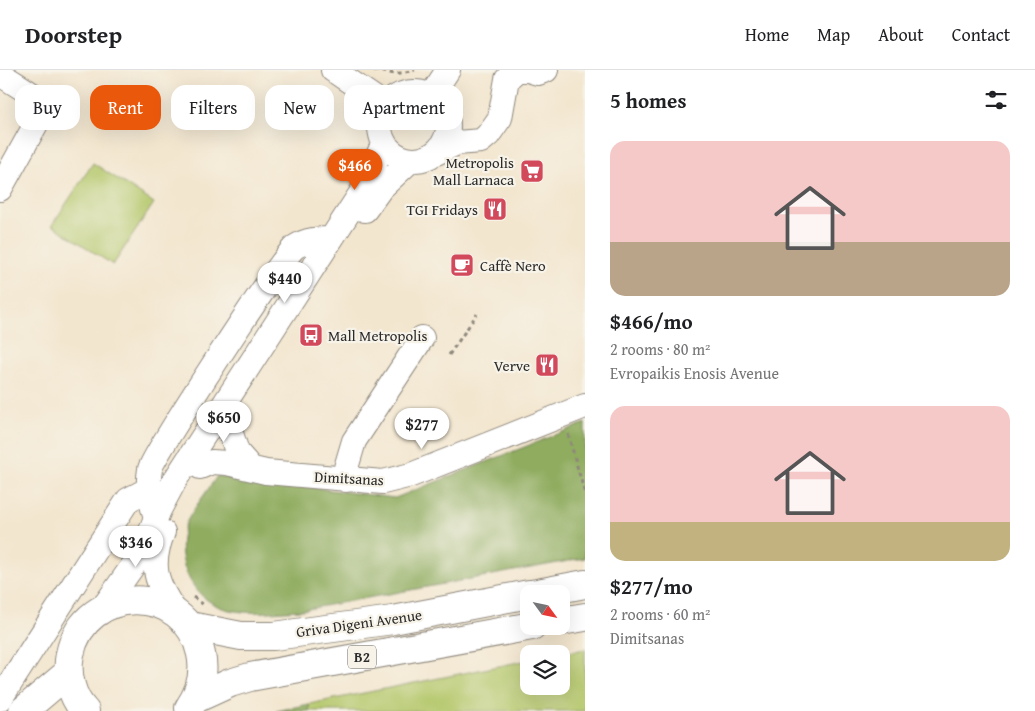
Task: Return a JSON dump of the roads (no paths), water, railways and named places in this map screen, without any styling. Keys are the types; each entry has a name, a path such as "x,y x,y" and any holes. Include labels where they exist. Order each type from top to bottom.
{"highway":[{"name":"Griva Digeni Avenue","path":"570,587 585,584"},
{"name":"Griva Digeni Avenue","path":"85,711 72,691 68,673 68,660 76,635 88,620 103,608 121,601 140,600 191,610 241,636 274,636 393,620 520,596"},
{"name":"B2","path":"190,705 202,681 203,662 191,610"},
{"path":"570,620 585,617"},
{"name":"B2","path":"190,705 230,682 250,677 520,628"},
{"path":"23,711 68,673"}],"street":[{"path":"333,70 355,85"},
{"path":"438,85 448,70"},
{"path":"380,130 384,142 399,157 411,160 423,159 457,143 481,141 488,135 500,118 507,80 517,70 538,73 546,70"},
{"path":"0,74 47,104 0,189"},
{"path":"463,129 475,132 496,124"},
{"path":"434,154 442,145 446,130"},
{"path":"103,608 142,553 156,517 175,480 363,190 384,142"},
{"path":"191,610 159,584 155,560 156,548 169,516 335,263 367,208 381,188 411,160"},
{"path":"156,517 148,497 150,467 222,353 294,248 314,239 332,239"},
{"path":"346,480 346,468 354,441 422,338"},
{"name":"Dimitsanas","path":"200,467 212,462 250,467 266,472 383,482 411,475 585,406"},
{"path":"228,424 237,452 250,467"},
{"path":"0,699 128,500 149,489"}],"place":[{"name":"Metropolis Mall Larnaca","path":"532,171"},
{"name":"TGI Fridays","path":"495,209"},
{"name":"Caffè Nero","path":"462,265"},
{"name":"Mall Metropolis","path":"311,335"},
{"name":"Verve","path":"547,365"}]}
